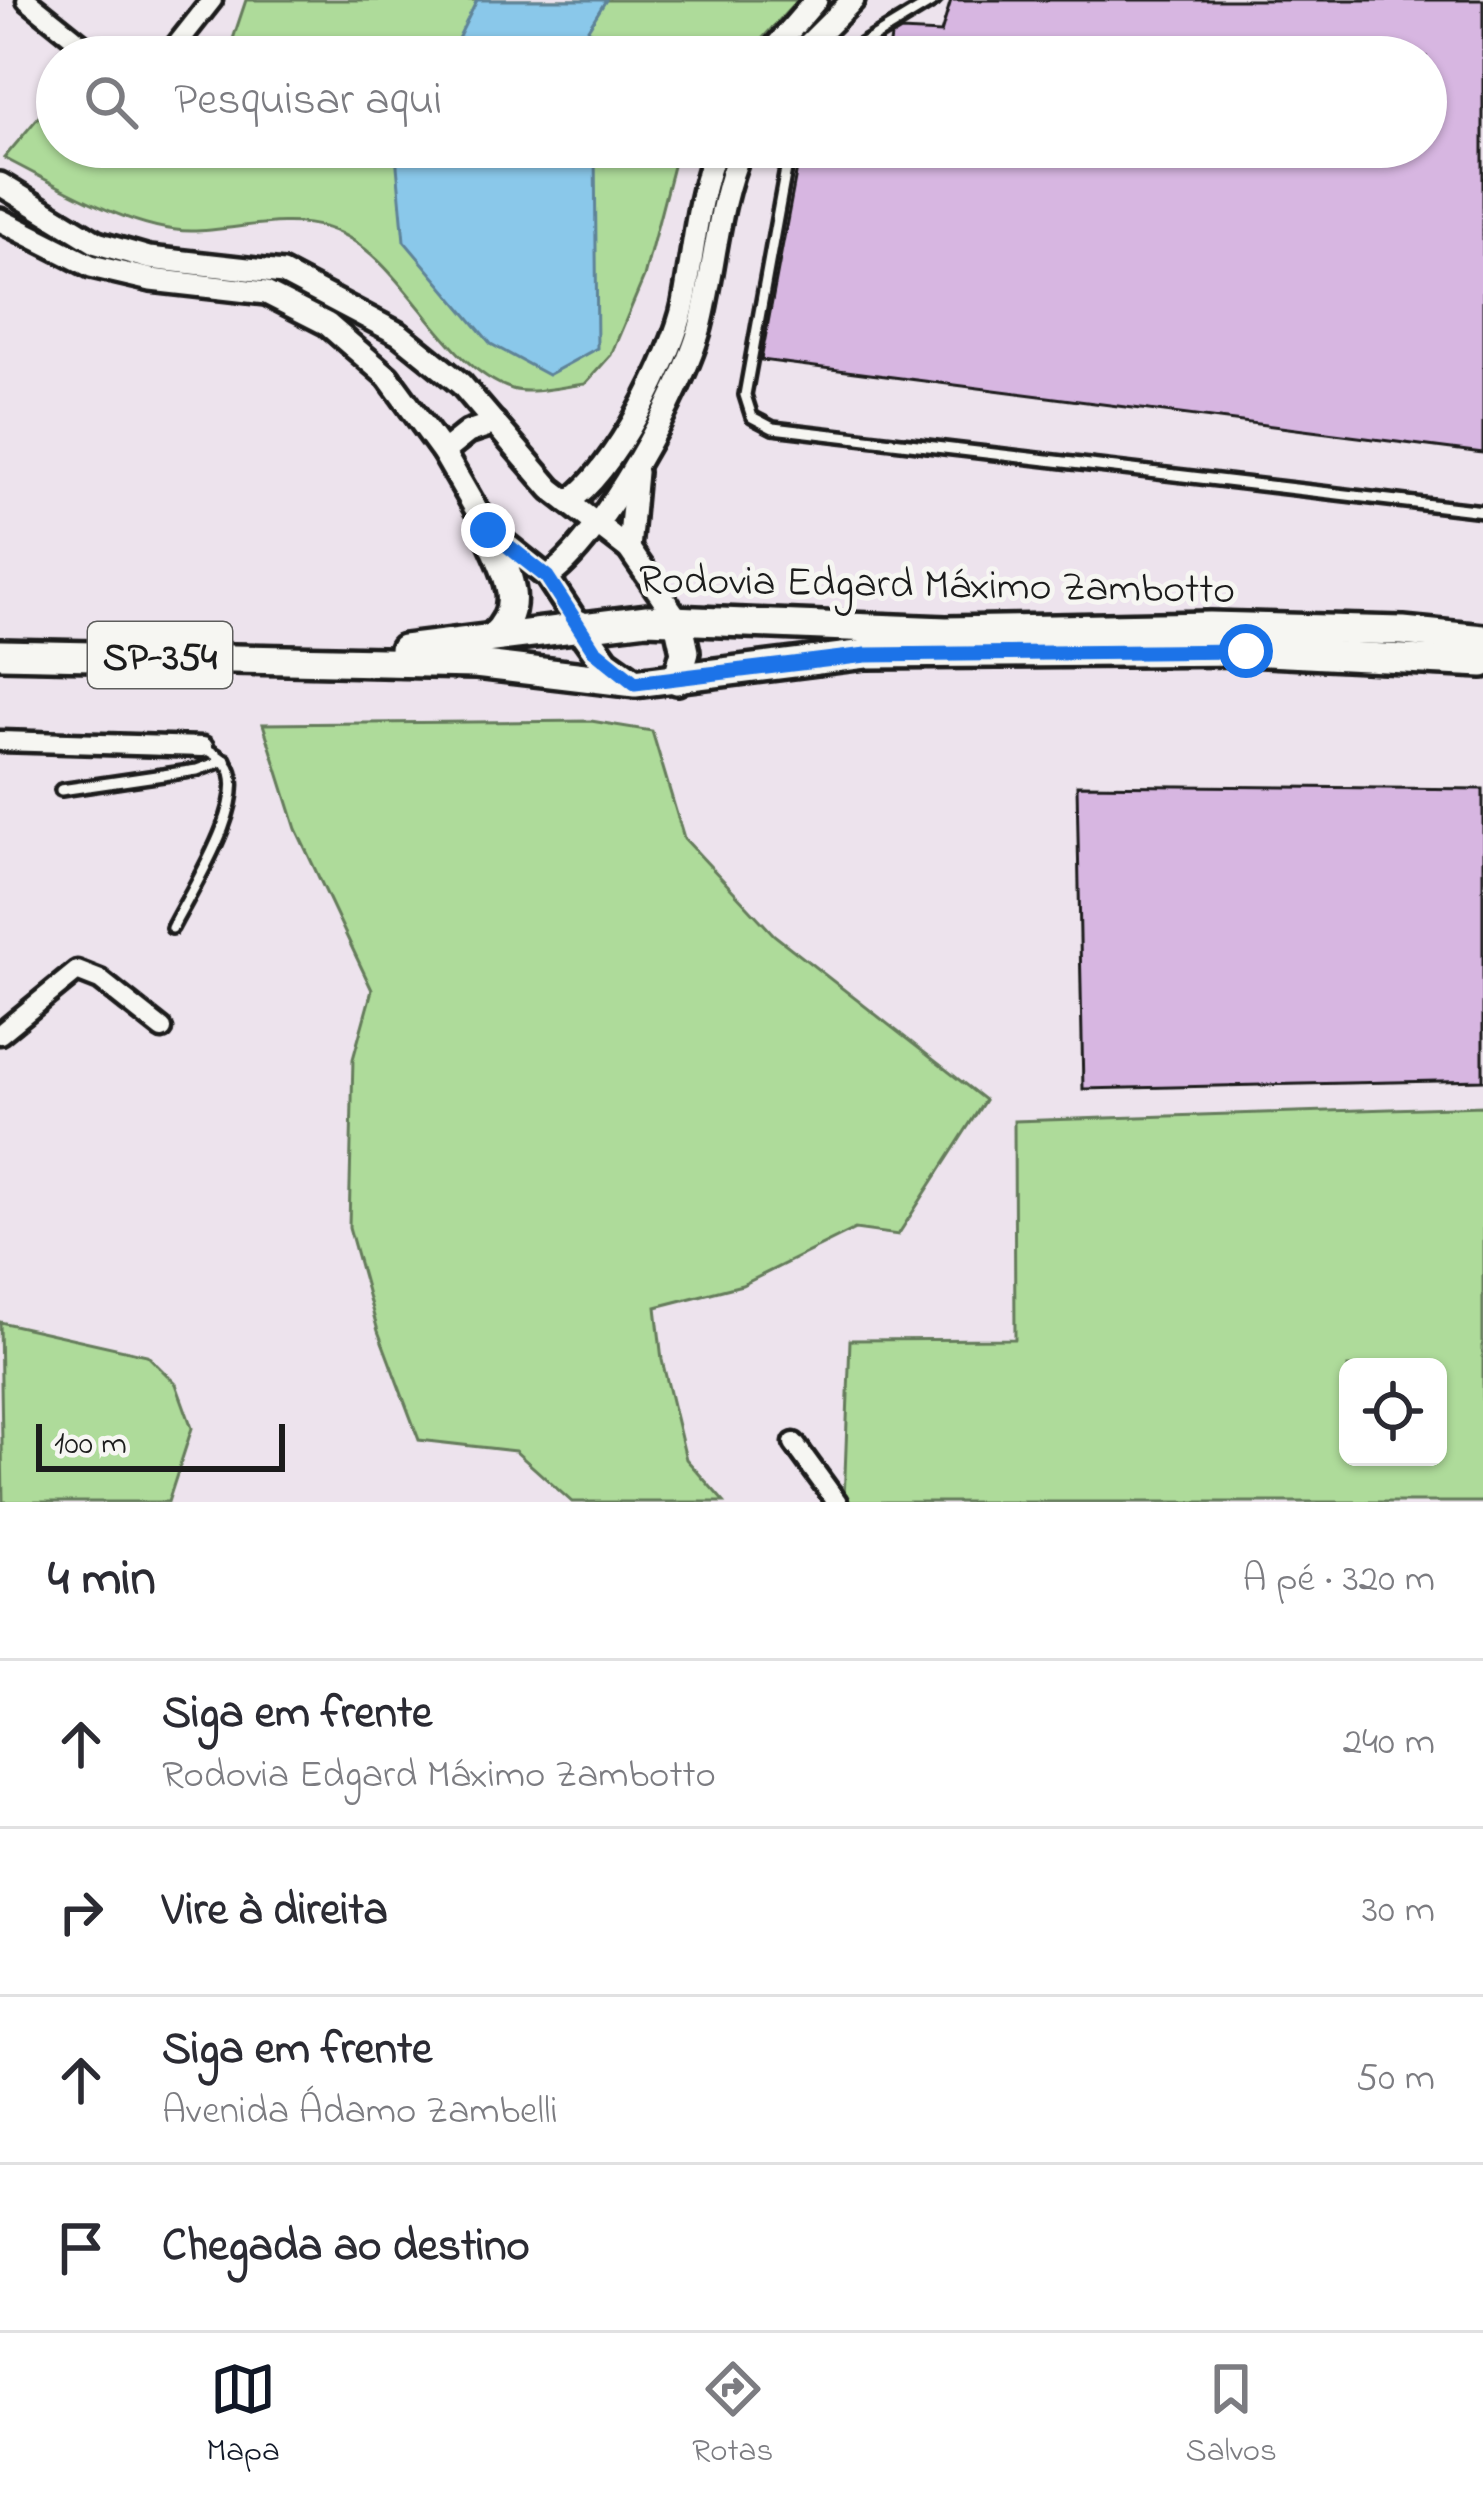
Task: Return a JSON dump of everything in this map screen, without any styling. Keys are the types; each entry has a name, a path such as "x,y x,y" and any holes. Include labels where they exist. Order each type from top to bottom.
{"main road":[{"path":"488,530 514,604 507,624 493,637"},
{"path":"677,680 686,652 678,620"},
{"name":"Rodovia Edgard Máximo Zambotto","path":"320,658 578,625 678,620 946,631 1296,628 1483,639"},
{"path":"578,625 604,662 635,683"},
{"name":"Rodovia Edgard Máximo Zambotto","path":"0,654 320,658 504,666 635,683 866,655 1269,651 1483,663"}],"street":[{"path":"27,0 72,36"},
{"path":"184,36 212,0"},
{"path":"785,36 816,0"},
{"path":"817,36 853,0"},
{"path":"568,502 597,479 633,421 683,307 701,193 710,168"},
{"path":"547,577 577,556 601,525 694,350 724,194 734,168"},
{"path":"0,184 51,220 124,252 177,263 258,266 320,289 436,362 568,502 629,549 678,620"},
{"path":"0,220 92,266 124,275 238,286 290,302 360,348 388,376 443,452 488,530 547,577 578,625"},
{"path":"443,452 460,437 495,423"},
{"path":"629,549 642,448"},
{"path":"0,740 203,747"},
{"path":"0,1034 76,971 100,980 161,1029"},
{"path":"794,1443 837,1502"}],"lane":[{"path":"876,36 935,0"},
{"path":"782,168 746,395 752,417 773,428 1483,511"},
{"path":"172,928 233,805 234,777 225,760 203,747"},
{"path":"61,790 196,770 225,760"}],"green space":[{"path":"246,0 798,0 765,36 234,36"},
{"path":"36,120 36,168 673,168 644,277 611,355 585,384 520,391 486,376 463,357 378,260 327,228 293,223 168,229 119,215 4,158"},
{"path":"591,721 652,731 684,838 774,935 985,1100 898,1235 855,1229 742,1285 656,1307 662,1360 686,1459 724,1502 572,1502 515,1451 419,1440 378,1331 349,1227 353,1059 372,990 296,829 263,724"},
{"path":"1483,1106 1483,1502 844,1502 850,1340 1015,1339 1014,1121"},
{"path":"0,1322 147,1355 176,1384 192,1428 168,1502 3,1502"}],"water":[{"path":"477,0 606,0 588,29 592,36 459,36"},
{"path":"397,168 595,168 597,348 548,375 491,344 404,241"}],"building":[{"path":"951,0 1483,0 1483,453 761,360 797,168 1447,168 1447,36 893,36 901,31 941,33"},
{"path":"1077,785 1483,789 1483,1080 1083,1089"}],"route":[{"path":"488,530 547,577 594,650 635,683 866,655 1246,651"}]}
